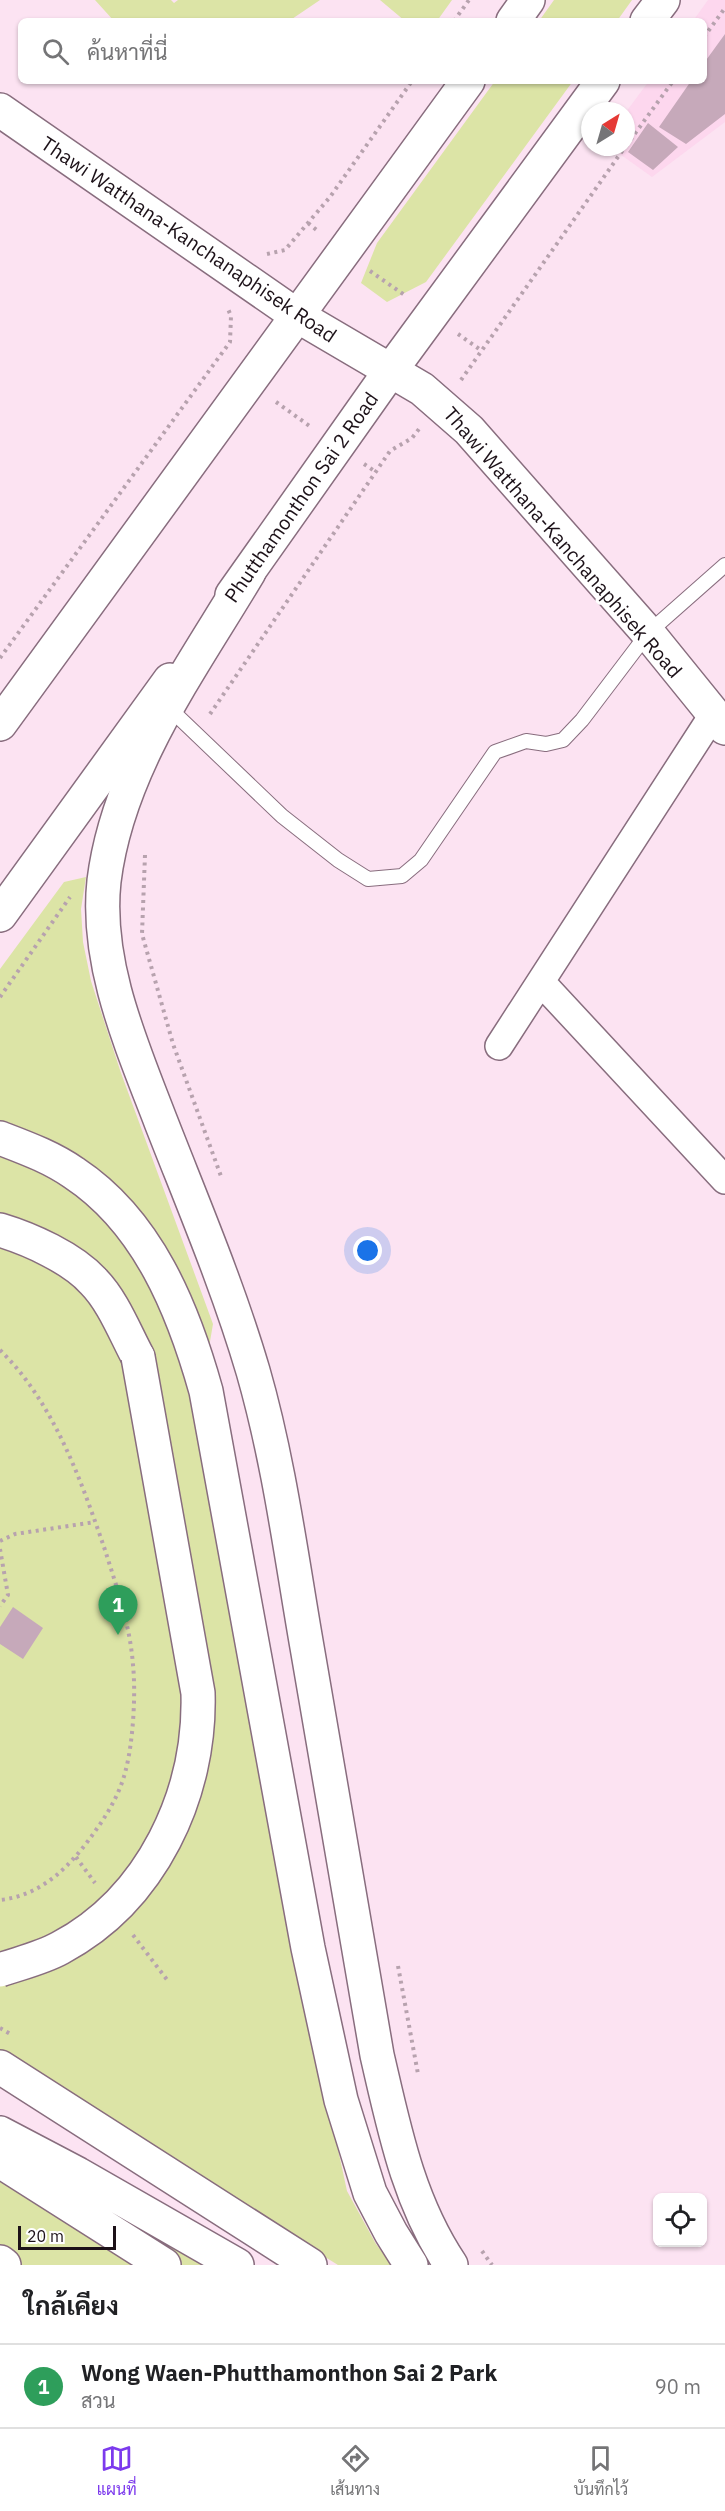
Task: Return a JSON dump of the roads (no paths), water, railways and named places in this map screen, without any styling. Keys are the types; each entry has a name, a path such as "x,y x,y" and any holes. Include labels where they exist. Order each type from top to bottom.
{"main road":[{"path":"515,18 528,0"},
{"path":"649,18 663,0"},
{"path":"0,724 466,84"},
{"name":"Phutthamonthon Sai 2 Road","path":"0,915 601,84"},
{"name":"Thawi Watthana-Kanchanaphisek Road","path":"0,110 296,315 392,370 445,407 469,430 648,633 719,721"},
{"path":"249,572 168,707 131,783 116,827 104,881 104,932 111,975 126,1028 235,1314 256,1383 277,1474 382,2074 400,2155 414,2196 429,2229 451,2265"},
{"path":"0,1138 41,1154 67,1169 105,1199 130,1225 156,1263 176,1301 192,1342 206,1391 308,1948 340,2100 369,2193 411,2265"},
{"path":"0,1230 32,1240 93,1281 108,1302 138,1357 198,1693 199,1723 195,1755 176,1819 158,1852 120,1903 92,1927 60,1948 0,1970"},
{"path":"0,2067 310,2265"},
{"path":"0,2133 78,2174 237,2265"},
{"path":"0,2161 164,2265"},
{"path":"0,2262 4,2265"}],"street":[{"path":"500,1046 719,721"},
{"path":"541,982 725,1180"}],"lane":[{"path":"168,707 282,816 338,860 368,879 402,876 421,861 495,752 526,741 546,744 563,740 582,720 648,633 725,566"}],"place":[{"name":"Wong Waen-Phutthamonthon Sai 2 Park","path":"118,1635"}]}
